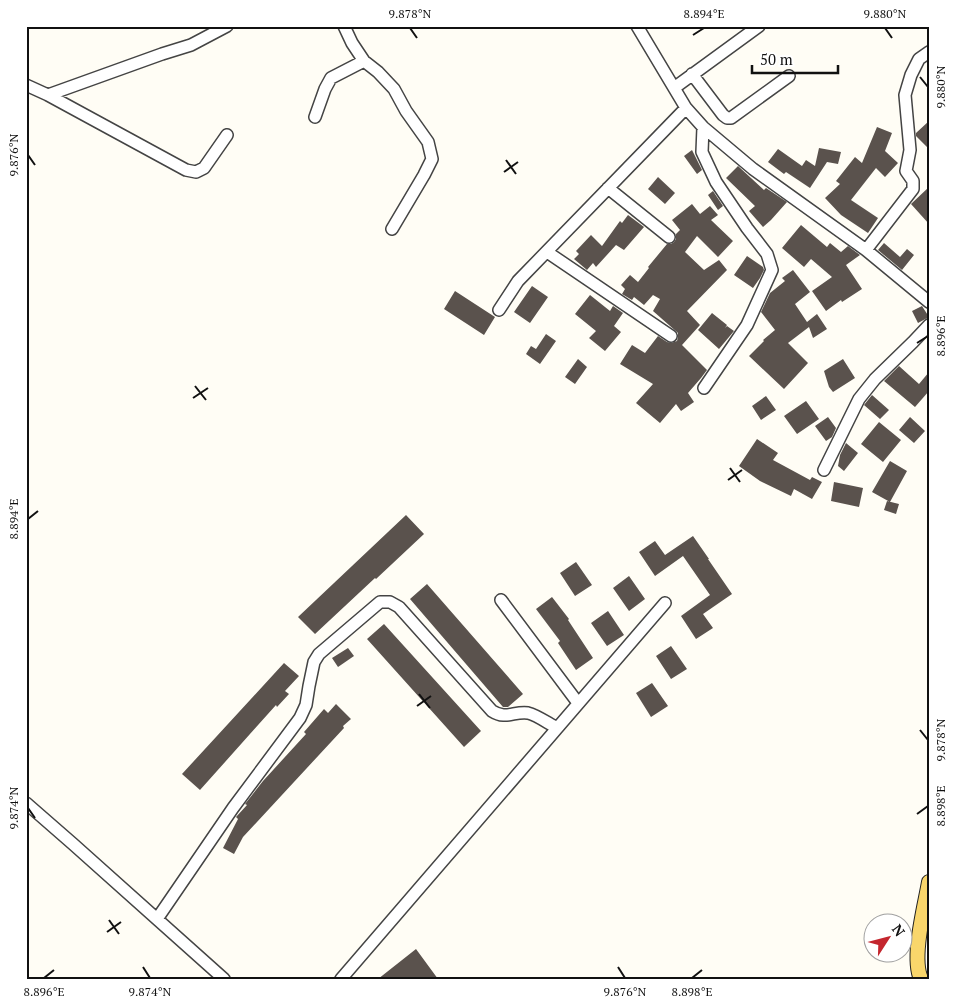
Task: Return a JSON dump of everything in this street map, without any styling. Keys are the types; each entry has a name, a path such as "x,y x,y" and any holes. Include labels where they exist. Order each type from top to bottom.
{"main road":[{"path":"921,979 923,963 920,930 929,882"}],"street":[{"path":"344,26 352,43 364,60 394,89 406,111 428,142 432,159 392,229"},
{"path":"637,26 686,108 704,127 753,169 866,250 929,302"},
{"path":"674,88 759,26"},
{"path":"48,95 191,45 223,27"},
{"path":"866,250 913,189 912,181 906,171 910,150 905,95 911,75 919,59 929,52"},
{"path":"315,116 331,78 364,60"},
{"path":"692,74 723,115 728,118 731,118 789,76"},
{"path":"26,86 48,95 186,170 196,172 204,168 227,135"},
{"path":"499,310 518,281 686,108"},
{"path":"704,127 702,152 716,182 767,254 772,270 747,326 704,388"},
{"path":"608,188 670,237"},
{"path":"548,252 671,336"},
{"path":"824,470 859,399 929,325"},
{"path":"501,600 578,703"},
{"path":"157,919 233,808 300,718 306,705 314,662 319,654 380,602 390,602 398,607 492,711 503,716 530,713 557,728"},
{"path":"341,979 665,602"},
{"path":"26,803 224,979"}],"building":[{"path":"929,121 929,149 916,136 916,133"},
{"path":"877,127 892,133 885,151 898,163 885,177 876,168 851,200 878,218 868,233 841,215 825,198 840,184 836,181 855,157 862,163"},
{"path":"819,148 841,152 838,164 827,162 810,188 786,172 784,174 768,162 778,149 802,166 806,160 815,166"},
{"path":"692,150 702,170 697,174 684,156"},
{"path":"738,166 764,190 766,188 787,202 763,227 749,211 755,206 726,178"},
{"path":"658,177 675,193 665,204 648,189"},
{"path":"929,187 929,224 911,204"},
{"path":"713,191 723,206 718,210 708,195"},
{"path":"692,204 700,214 710,206 718,215 711,220 733,241 718,257 697,236 685,252 704,270 719,260 727,270 687,311 700,325 682,345 707,370 688,393 694,402 681,411 676,404 660,423 636,403 653,384 620,364 632,345 645,353 658,336 671,343 677,341 678,333 653,311 660,299 653,295 644,305 634,297 632,300 622,294 625,289 621,285 630,275 638,282 667,244 674,242 676,234 680,230 672,220"},
{"path":"628,215 644,227 624,250 616,245 596,267 593,263 587,270 574,259 579,254 576,251 591,235 602,246 620,221 622,223"},
{"path":"801,225 827,247 830,243 841,252 848,246 860,255 846,265 862,289 842,302 841,300 826,311 812,291 832,277 811,259 804,267 782,248"},
{"path":"884,243 900,257 907,249 914,255 902,270 878,250"},
{"path":"747,256 763,267 764,270 753,288 734,275"},
{"path":"793,270 810,292 795,304 807,322 817,314 827,329 813,338 809,327 788,343 808,363 784,389 749,356 775,330 761,312 770,293 785,281 782,278"},
{"path":"532,286 548,297 530,323 514,312"},
{"path":"455,291 495,317 484,335 444,309"},
{"path":"590,295 610,311 613,306 623,313 614,326 621,332 605,351 589,338 596,331 575,314"},
{"path":"922,306 929,317 918,323 912,311"},
{"path":"712,313 727,325 725,328 727,326 734,331 719,349 698,330"},
{"path":"546,334 556,341 540,364 526,354 531,346 536,349"},
{"path":"578,359 587,367 575,384 565,377"},
{"path":"843,359 855,378 833,392 829,387 824,371"},
{"path":"899,366 919,384 929,372 929,391 915,407 884,381"},
{"path":"872,395 889,410 880,419 864,405"},
{"path":"766,396 776,410 761,420 752,406"},
{"path":"806,401 819,419 797,434 784,416"},
{"path":"828,417 836,428 832,437 826,441 815,426"},
{"path":"910,417 925,431 914,443 899,430"},
{"path":"879,422 901,440 883,462 861,444"},
{"path":"757,439 778,453 773,460 810,480 812,477 822,482 812,499 794,489 791,496 760,481 739,466"},
{"path":"846,443 858,453 844,471 838,466 840,455"},
{"path":"890,461 907,471 890,502 872,492"},
{"path":"834,482 863,488 859,507 831,501"},
{"path":"887,501 899,504 896,514 884,510"},
{"path":"406,515 424,534 315,634 298,617"},
{"path":"693,536 732,594 703,614 713,628 696,639 681,616 710,595 683,556 655,576 639,552 655,541 665,555"},
{"path":"576,562 592,585 575,596 560,573"},
{"path":"629,576 645,599 629,611 613,588"},
{"path":"427,584 523,694 508,707 503,707 410,599"},
{"path":"552,597 569,619 593,658 576,670 558,643 560,641 536,609"},
{"path":"608,611 624,635 607,646 591,623"},
{"path":"384,624 481,731 464,747 367,639"},
{"path":"671,646 687,669 671,679 656,656"},
{"path":"348,648 354,656 338,667 332,658"},
{"path":"284,663 299,676 285,691 289,694 277,707 276,705 200,790 182,774"},
{"path":"652,683 668,706 651,717 636,693"},
{"path":"336,704 351,719 343,726 344,728 243,837 234,854 223,848 238,819 236,817 247,805 245,804 263,781 306,734 304,732 324,709 328,713"},
{"path":"416,949 438,979 378,979"}]}
